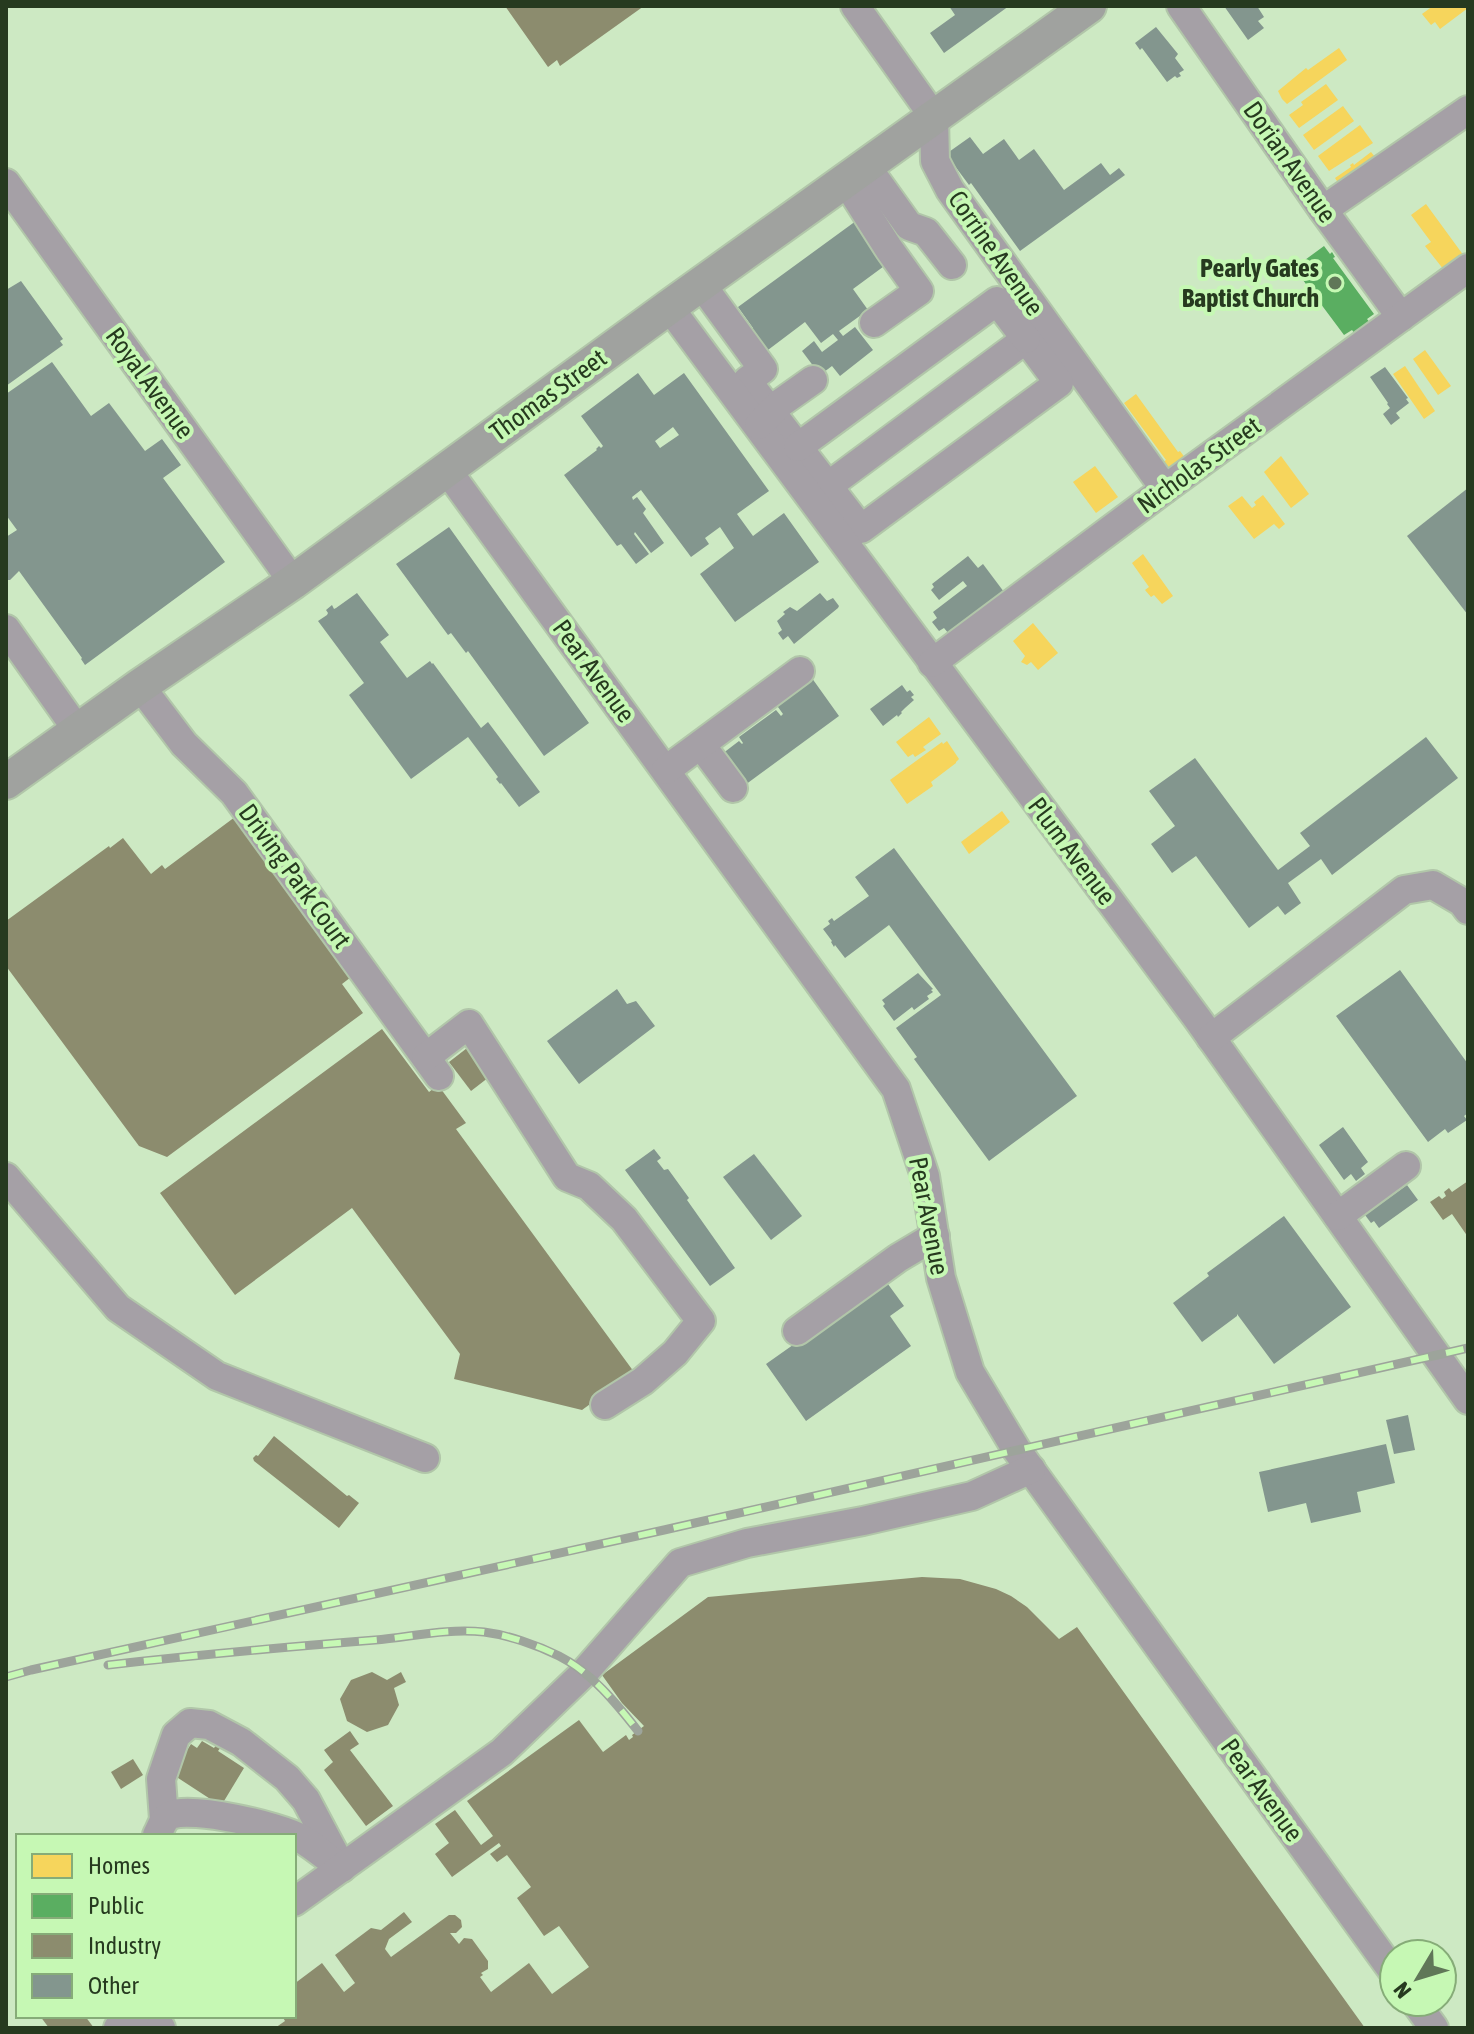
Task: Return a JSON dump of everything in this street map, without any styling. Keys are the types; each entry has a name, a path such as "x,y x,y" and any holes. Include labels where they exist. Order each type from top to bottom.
{"main road":[{"name":"Thomas Street","path":"6,782 293,582 1089,6"}],"street":[{"path":"855,6 934,117"},
{"name":"Dorian Avenue","path":"1181,6 1401,317"},
{"path":"1323,210 1468,110"},
{"name":"Corrine Avenue","path":"934,117 935,161 997,285 1165,489"},
{"path":"856,173 909,226 926,232 952,265"},
{"path":"856,173 889,249 919,291 874,323"},
{"name":"Royal Avenue","path":"6,183 293,582"},
{"name":"Nicholas Street","path":"932,663 1468,268"},
{"path":"701,284 763,369 747,381 765,420 798,447 861,529 1059,383 1026,339 997,285 798,447"},
{"name":"Plum Avenue","path":"669,307 765,420 932,663 1211,1038 1468,1400"},
{"path":"828,486 1026,339"},
{"path":"765,420 779,404 813,380"},
{"name":"Pear Avenue","path":"447,470 896,1089 925,1176 941,1278 970,1372 1016,1449 1378,1951"},
{"path":"6,629 78,731"},
{"path":"666,770 800,671"},
{"name":"Driving Park Court","path":"140,686 184,744 234,793 432,1067 469,1024 567,1177 589,1186 624,1219 701,1321 675,1353 643,1381 605,1405"},
{"path":"701,745 733,788"},
{"path":"1211,1038 1404,890 1433,885 1462,902 1468,910"},
{"path":"1338,1216 1406,1166"},
{"path":"6,1177 118,1308 217,1376 425,1458"},
{"path":"797,1331 898,1258 935,1236"},
{"path":"296,1901 502,1752 582,1675 680,1563 747,1543 972,1496 1031,1469"},
{"path":"161,1828 161,1779 176,1735 190,1723 209,1725 241,1742 287,1778 306,1800 342,1868"},
{"path":"161,1828 173,1814 195,1813 268,1825 291,1834"},
{"path":"296,1836 342,1868"}],"building: Homes":[{"path":"1433,6 1468,8 1440,29 1435,22 1431,25 1422,14"},
{"path":"1339,48 1347,60 1287,104 1282,99 1278,91 1306,68 1308,70"},
{"path":"1326,84 1338,100 1299,128 1289,115"},
{"path":"1343,106 1354,121 1314,150 1303,135"},
{"path":"1360,125 1373,143 1329,171 1318,156"},
{"path":"1371,152 1380,163 1343,190 1335,178"},
{"path":"1426,204 1464,256 1444,270 1425,246 1431,242 1411,215"},
{"path":"1425,350 1451,386 1438,395 1413,359"},
{"path":"1405,366 1435,411 1424,419 1393,374"},
{"path":"1136,394 1186,459 1169,470 1163,462 1166,460 1124,403"},
{"path":"1281,456 1309,494 1291,508 1264,472"},
{"path":"1095,466 1118,497 1096,513 1073,482"},
{"path":"1263,495 1285,524 1279,529 1274,524 1254,539 1228,506 1242,496 1252,508"},
{"path":"1143,554 1173,596 1162,604 1145,590 1149,587 1132,563"},
{"path":"1033,623 1058,653 1038,670 1031,662 1027,665 1021,662 1025,656 1013,641"},
{"path":"929,717 941,734 923,747 926,750 915,757 913,754 908,757 896,742"},
{"path":"947,741 959,759 931,782 933,786 907,804 890,780"},
{"path":"1002,811 1010,822 969,854 961,842"}],"building: Public":[{"path":"1324,246 1330,254 1332,252 1333,258 1374,314 1367,319 1374,328 1359,339 1352,330 1344,335 1294,268"}],"building: Industry":[{"path":"505,6 644,6 560,66 557,60 548,67"},
{"path":"239,814 355,974 342,984 363,1013 167,1157 139,1146 6,966 6,921 123,838 151,874 162,865 165,869"},
{"path":"382,1029 429,1092 438,1085 466,1123 456,1129 634,1372 582,1410 454,1379 460,1354 352,1208 235,1295 160,1193"},
{"path":"471,1045 493,1074 471,1091 449,1062"},
{"path":"1468,1181 1468,1237 1452,1214 1443,1220 1430,1202 1439,1196 1442,1199 1449,1188 1452,1192"},
{"path":"274,1436 359,1503 339,1528 254,1461 253,1458"},
{"path":"922,1577 960,1579 1011,1596 1027,1607 1059,1639 1077,1627 1365,2028 275,2028 285,2021 283,2018 296,2018 296,1982 322,1963 344,1992 355,1983 335,1955 371,1928 381,1930 404,1912 412,1922 389,1939 385,1949 391,1957 449,1915 455,1915 461,1920 462,1927 456,1933 450,1933 459,1944 464,1938 472,1939 488,1961 488,1969 480,1977 491,1992 529,1963 552,1994 589,1967 559,1926 544,1936 517,1898 531,1887 507,1855 497,1862 490,1854 501,1846 499,1843 452,1877 435,1854 449,1843 435,1824 455,1810 481,1845 493,1836 467,1801 579,1720 603,1752 626,1735 629,1740 633,1737 644,1726 602,1675 708,1597"},
{"path":"372,1672 387,1680 401,1672 406,1682 394,1688 399,1705 388,1725 367,1732 347,1721 340,1699 351,1680"},
{"path":"350,1731 359,1744 350,1750 393,1806 366,1826 324,1770 333,1762 324,1750"},
{"path":"202,1741 214,1748 217,1744 221,1747 218,1751 244,1768 221,1806 172,1774 191,1744 197,1748"},
{"path":"133,1759 143,1775 121,1789 111,1772"},
{"path":"42,2018 86,2018 94,2028 49,2028"}],"building: Other":[{"path":"949,6 1009,6 944,53 930,33 955,15"},
{"path":"1224,6 1257,6 1264,17 1258,21 1264,28 1248,40"},
{"path":"1156,27 1178,54 1175,58 1184,70 1179,73 1181,76 1167,82 1135,43"},
{"path":"970,137 983,154 1004,139 1019,160 1034,149 1064,190 1101,163 1110,175 1119,168 1125,175 1020,251 946,154"},
{"path":"860,218 891,261 853,289 868,310 839,331 843,336 855,327 873,350 840,376 832,366 820,375 802,351 814,341 822,352 838,340 833,334 821,343 805,322 764,353 748,332 753,328 738,307"},
{"path":"21,281 63,339 60,341 63,345 6,386 6,290"},
{"path":"52,362 91,416 109,403 145,451 162,439 181,465 163,478 225,562 85,665 19,571 6,580 6,537 17,530 6,515 6,394"},
{"path":"1385,367 1409,403 1396,413 1400,418 1391,425 1383,414 1390,408 1388,403 1370,377"},
{"path":"638,373 654,395 684,373 769,491 737,514 753,536 784,513 819,562 735,622 700,574 734,548 720,527 705,538 709,544 691,557 641,490 632,497 633,500 637,497 646,509 643,513 664,543 651,553 635,532 649,554 636,564 621,544 617,546 564,475 603,446 581,416","holes":["673,427 679,435 660,448 655,441"]},
{"path":"1468,488 1468,615 1407,536"},
{"path":"449,527 589,723 544,756 468,651 466,653 451,633 448,635 396,564"},
{"path":"968,556 978,568 983,564 1004,592 949,634 944,628 939,631 932,622 937,618 933,612 967,586 963,581 939,600 931,590 934,587 932,584"},
{"path":"357,593 389,635 380,642 407,678 430,661 433,663 481,728 488,722 540,792 519,807 468,737 411,779 349,695 364,683 318,621 327,615 326,610 332,605 334,609"},
{"path":"820,593 827,601 833,598 838,608 794,644 788,636 783,640 778,633 782,630 777,621 785,614 783,612 790,607 797,611"},
{"path":"809,674 839,716 745,785 722,754 739,741 742,744 739,737 776,710 781,716 783,714 773,700"},
{"path":"902,685 914,695 911,697 914,700 898,717 883,726 870,709"},
{"path":"1426,737 1458,778 1332,875 1321,859 1288,883 1301,903 1285,915 1278,906 1249,928 1196,856 1172,873 1151,844 1175,826 1149,791 1195,758 1278,870 1310,846 1300,833"},
{"path":"894,848 1077,1096 989,1161 914,1059 917,1057 896,1028 941,995 889,925 845,958 823,929 832,918 834,921 869,896 855,877"},
{"path":"1400,970 1468,1064 1468,1113 1464,1116 1467,1120 1448,1133 1445,1129 1428,1142 1336,1016"},
{"path":"918,973 933,992 927,996 929,999 894,1021 882,1000"},
{"path":"617,989 627,1004 636,1001 655,1026 579,1084 547,1041"},
{"path":"1343,1127 1368,1162 1361,1168 1365,1174 1356,1181 1351,1174 1344,1180 1319,1145"},
{"path":"654,1149 661,1158 657,1161 664,1170 668,1169 735,1268 710,1286 625,1170"},
{"path":"754,1154 802,1216 771,1240 723,1177"},
{"path":"1407,1185 1418,1200 1379,1228 1374,1221 1371,1223 1365,1215"},
{"path":"1284,1216 1351,1307 1274,1364 1237,1314 1202,1342 1173,1303 1209,1276 1207,1273"},
{"path":"885,1280 904,1306 890,1316 911,1346 806,1421 766,1364"},
{"path":"1408,1415 1415,1450 1394,1454 1386,1420"},
{"path":"1386,1444 1395,1483 1357,1492 1361,1512 1311,1523 1306,1503 1268,1512 1259,1472"}],"railway":[{"path":"6,1677 1468,1348"},
{"path":"108,1665 443,1632 484,1632 532,1644 571,1663 602,1689 638,1731"}],"place":[{"name":"Pearly Gates Baptist Church","path":"1335,283"}]}
